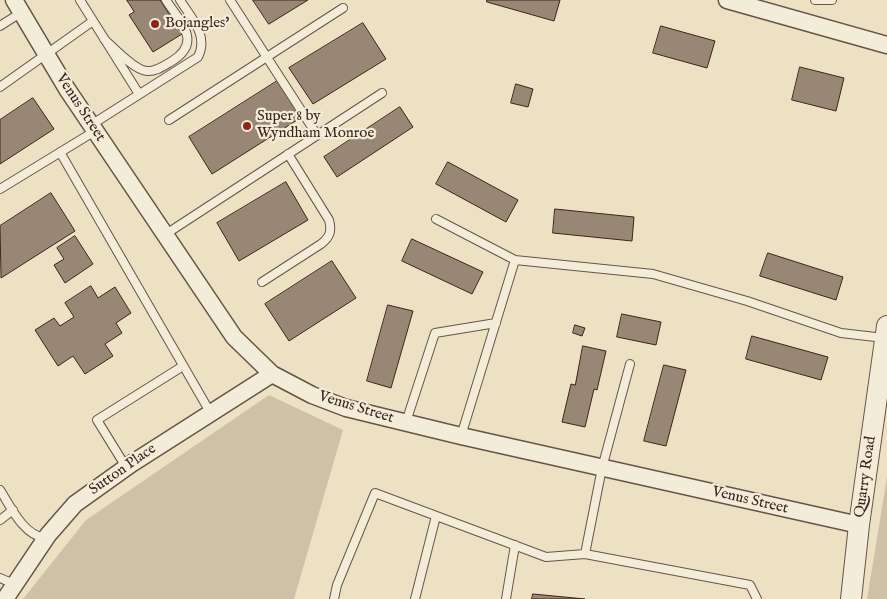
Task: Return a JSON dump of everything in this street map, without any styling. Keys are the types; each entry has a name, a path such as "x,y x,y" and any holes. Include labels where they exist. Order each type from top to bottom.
{"street":[{"path":"727,0 887,44"},
{"name":"Venus Street","path":"18,6 93,128 234,337 272,374 312,395 346,408 461,436 859,525"},
{"name":"Quarry Road","path":"851,599 859,525 886,332"},
{"name":"Sutton Place","path":"5,599 7,581 76,504 126,467 272,374"}],"lane":[{"path":"80,0 139,94"},
{"path":"104,39 136,66 147,72 158,69 184,54 188,43 188,33 166,0"},
{"path":"0,189 60,152 139,94 198,57 201,50 200,31 180,0"},
{"path":"230,0 317,135"},
{"path":"815,0 832,0"},
{"path":"0,26 18,6"},
{"path":"169,120 343,8"},
{"path":"0,87 93,21"},
{"path":"166,234 382,93"},
{"path":"60,152 210,412"},
{"path":"262,282 329,238 331,229 329,220 288,154"},
{"path":"436,219 515,260 654,274 841,333 886,332"},
{"path":"461,436 515,260"},
{"path":"406,422 435,332 496,323"},
{"path":"585,554 602,468 630,364"},
{"path":"126,467 97,420 183,366"},
{"path":"0,490 28,530 38,537 45,538"},
{"path":"334,599 337,586 376,493 546,557 585,554 750,586 757,599"},
{"path":"0,520 13,510"},
{"path":"415,599 436,516"},
{"path":"506,599 515,545"}],"shaded area":[{"path":"269,395 343,430 294,599 23,599 86,520"},
{"path":"887,477 887,599 867,599"}],"building":[{"name":"Bojangles'","path":"127,0 160,0 182,34 153,52 129,15 134,12"},
{"path":"253,0 308,0 269,24"},
{"path":"487,0 560,0 554,21 487,2"},
{"path":"363,23 386,59 313,104 289,68"},
{"path":"661,26 715,41 707,68 653,53"},
{"path":"800,67 844,78 836,111 792,100"},
{"name":"Super 8 by Wyndham Monroe","path":"282,78 305,115 212,174 189,137"},
{"path":"516,84 533,89 528,107 511,103"},
{"path":"33,98 54,129 0,164 0,120"},
{"path":"400,107 413,127 337,177 324,157"},
{"path":"448,162 518,200 506,222 436,184"},
{"path":"286,182 308,220 239,261 217,223"},
{"path":"51,193 75,231 1,278 0,226"},
{"path":"555,209 634,217 632,241 553,233"},
{"path":"75,236 93,264 65,283 54,265 64,259 57,248"},
{"path":"412,239 483,272 472,294 402,261"},
{"path":"768,253 843,277 836,300 760,276"},
{"path":"332,261 356,298 289,341 265,304"},
{"path":"91,286 98,298 115,287 131,313 116,323 122,333 105,344 113,356 85,374 73,356 58,366 35,330 54,318 60,326 74,317 65,303"},
{"path":"388,305 413,311 391,388 367,381"},
{"path":"622,314 661,322 656,345 617,337"},
{"path":"575,325 585,328 582,336 573,333"},
{"path":"752,336 828,357 821,380 746,359"},
{"path":"583,346 606,351 597,390 594,389 585,427 562,422 571,384 575,385"},
{"path":"664,365 686,370 666,446 644,441"},
{"path":"533,594 585,599 532,599"}],"place":[{"name":"Bojangles'","path":"155,24"},
{"name":"Super 8 by Wyndham Monroe","path":"247,126"}]}
